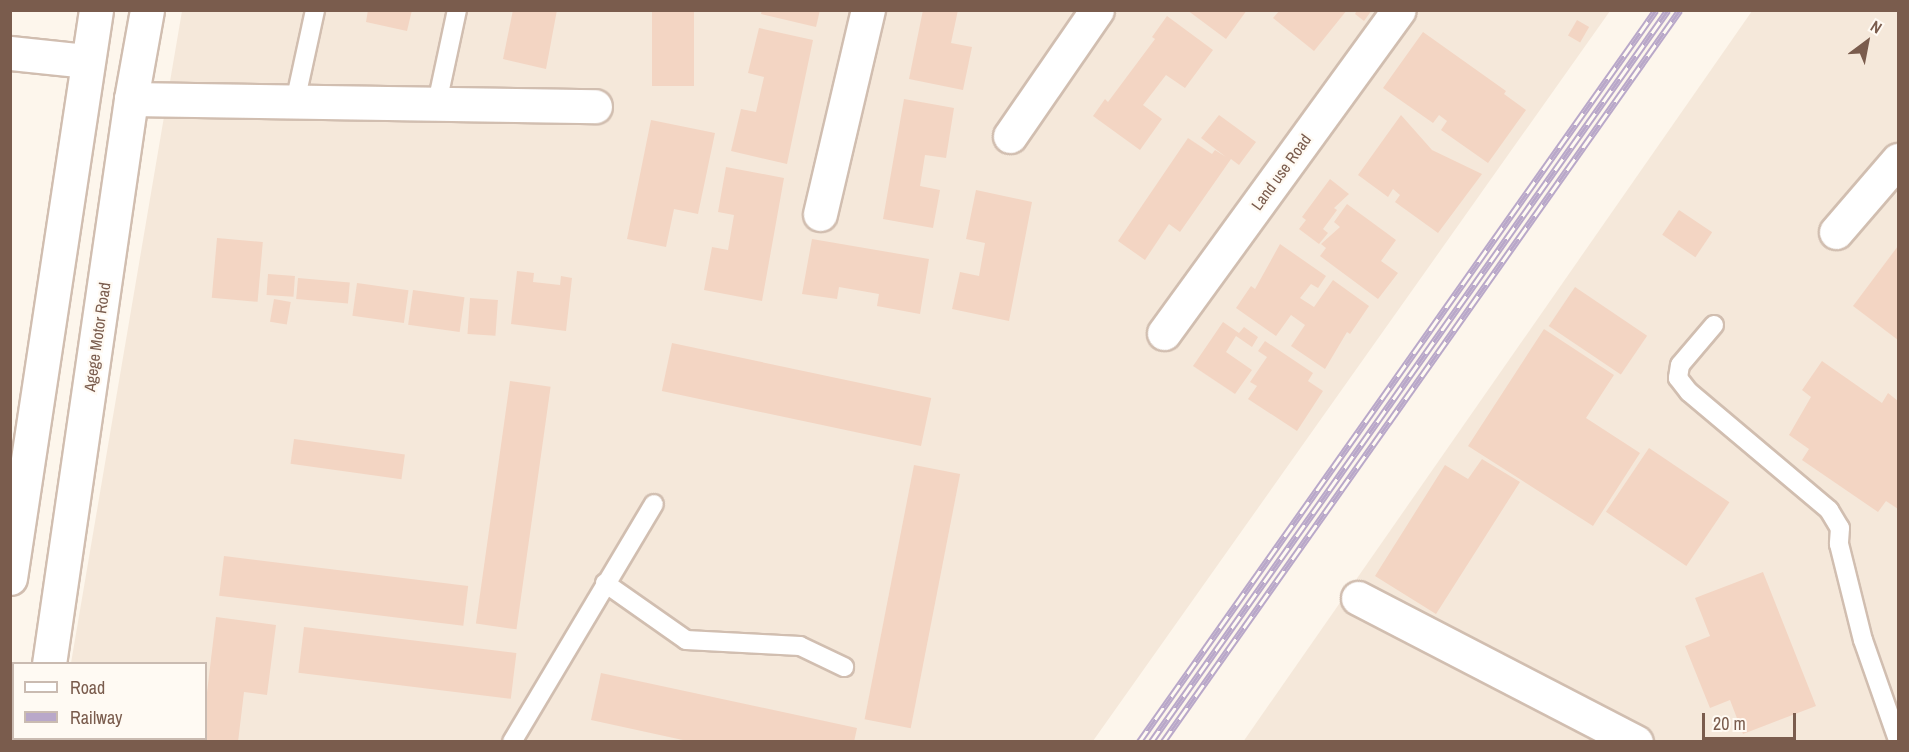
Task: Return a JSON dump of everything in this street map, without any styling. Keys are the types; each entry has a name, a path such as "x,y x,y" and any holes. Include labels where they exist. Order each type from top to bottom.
{"street":[{"path":"10,578 86,61 96,10"},
{"name":"Agege Motor Road","path":"49,662 131,99 147,10"},
{"path":"820,214 868,10"},
{"path":"1010,136 1096,10"},
{"name":"Land use Road","path":"1164,333 1399,10"},
{"path":"10,53 86,61"},
{"path":"131,99 595,106"},
{"path":"1836,232 1899,160"},
{"path":"1358,598 1636,741"}],"lane":[{"path":"295,102 315,10"},
{"path":"437,103 457,10"},
{"path":"1714,325 1680,365 1678,378 1689,392 1829,510 1840,528 1839,544 1863,640 1899,740"},
{"path":"512,741 654,504"},
{"path":"605,583 686,640 800,646 844,666"}],"shaded area":[{"path":"182,11 1610,11 1093,741 58,742 207,740 207,662 71,662"},
{"path":"1752,11 1898,11 1898,741 1243,742"}],"building":[{"path":"368,10 412,10 407,31 366,22"},
{"path":"513,10 557,10 546,69 503,59"},
{"path":"652,10 694,10 694,86 652,86"},
{"path":"762,10 820,10 816,27 761,14"},
{"path":"923,10 958,10 951,43 972,47 963,90 909,79"},
{"path":"1187,10 1247,10 1226,39"},
{"path":"1280,10 1347,10 1314,51 1273,18"},
{"path":"1357,10 1372,10 1364,21 1355,14"},
{"path":"1167,16 1213,50 1185,88 1166,75 1143,105 1162,119 1140,150 1093,116 1105,99 1108,102 1155,39 1152,37"},
{"path":"1577,20 1589,27 1580,43 1568,36"},
{"path":"759,28 813,40 787,164 731,151 741,109 756,112 764,77 748,73"},
{"path":"1423,32 1506,91 1504,94 1526,110 1488,163 1441,130 1447,121 1439,115 1433,123 1383,88"},
{"path":"904,99 954,108 946,158 925,155 920,186 940,190 933,228 883,219"},
{"path":"1219,115 1256,142 1239,165 1231,159 1180,232 1169,224 1145,260 1118,241 1188,138 1212,154 1215,150 1226,157 1201,138"},
{"path":"1401,115 1432,150 1482,174 1438,233 1395,202 1400,195 1393,189 1388,197 1358,175"},
{"path":"651,120 715,133 698,214 674,209 666,247 627,239"},
{"path":"726,167 784,178 762,301 704,290 712,247 728,250 734,215 718,212"},
{"path":"1330,179 1349,194 1334,208 1337,210 1323,229 1328,233 1319,244 1299,229 1306,220 1302,217"},
{"path":"976,190 1032,202 1009,321 952,309 960,272 979,276 985,243 966,239"},
{"path":"1347,204 1396,240 1381,261 1398,273 1378,299 1320,256 1326,248 1321,244 1340,227 1334,222"},
{"path":"1679,210 1712,232 1695,257 1662,235"},
{"path":"217,238 263,242 258,302 212,298"},
{"path":"812,239 929,259 920,314 877,306 879,294 839,287 837,299 802,294"},
{"path":"1280,244 1326,276 1318,288 1311,284 1300,298 1314,307 1333,280 1369,306 1350,334 1347,332 1325,369 1291,346 1305,325 1291,315 1276,336 1236,308 1251,286 1255,289"},
{"path":"1898,246 1898,340 1853,306"},
{"path":"517,271 534,273 533,282 560,285 561,276 572,278 566,331 511,324"},
{"path":"268,274 295,276 293,297 267,295"},
{"path":"298,278 350,283 348,303 296,299"},
{"path":"357,283 408,290 404,323 352,316"},
{"path":"1575,287 1647,336 1621,375 1549,326"},
{"path":"413,290 464,297 460,332 408,325"},
{"path":"470,298 498,300 495,336 467,334"},
{"path":"274,299 291,302 287,325 270,322"},
{"path":"1223,322 1239,333 1244,327 1258,337 1252,347 1236,336 1226,352 1252,370 1235,394 1193,366"},
{"path":"1544,329 1614,375 1586,418 1640,453 1593,526 1468,446"},
{"path":"1265,341 1313,373 1308,381 1323,391 1297,431 1248,399 1257,386 1250,382 1267,357 1258,351"},
{"path":"672,343 931,398 921,446 662,391"},
{"path":"1822,361 1882,403 1888,393 1898,401 1898,509 1886,501 1878,512 1802,460 1809,449 1789,435 1811,397 1802,390"},
{"path":"510,381 551,387 517,629 476,624"},
{"path":"294,439 405,455 401,479 291,464"},
{"path":"1649,448 1729,502 1686,566 1606,512"},
{"path":"1482,459 1520,482 1436,614 1375,576 1445,465 1468,479"},
{"path":"914,465 960,474 911,728 865,719"},
{"path":"224,556 468,586 463,626 219,596"},
{"path":"1763,572 1816,706 1743,734 1730,700 1710,708 1685,646 1710,636 1695,598"},
{"path":"216,617 276,625 267,695 244,692 238,742 200,742 207,740 207,693"},
{"path":"304,627 516,653 511,699 298,673"},
{"path":"601,673 857,728 854,742 692,742 591,720"}],"railway":[{"path":"1139,742 1656,10"},
{"path":"1151,742 1668,10"},
{"path":"1163,742 1680,10"}]}
